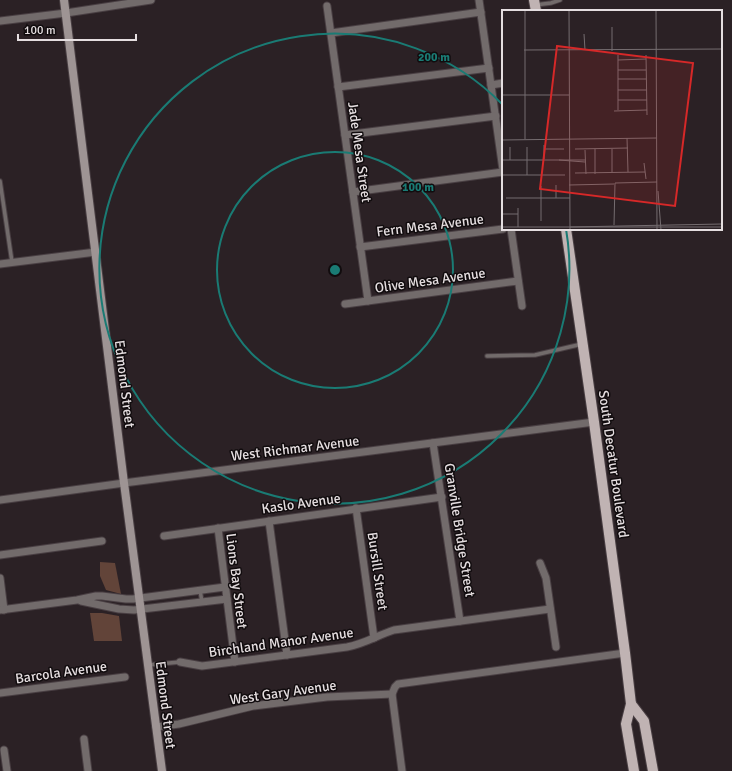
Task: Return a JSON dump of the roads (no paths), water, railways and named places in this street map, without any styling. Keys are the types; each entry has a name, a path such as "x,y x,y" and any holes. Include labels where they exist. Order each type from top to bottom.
{"main road":[{"name":"South Decatur Boulevard","path":"566,230 625,653 631,704 626,724 634,771"},
{"path":"631,704 644,721 653,771"}],"street":[{"name":"Edmond Street","path":"64,0 124,483 162,771"},
{"path":"0,21 151,0"},
{"path":"479,0 502,163"},
{"name":"Jade Mesa Street","path":"327,6 368,301"},
{"path":"331,33 481,12"},
{"path":"338,87 489,68"},
{"path":"491,85 502,83"},
{"path":"345,135 496,116"},
{"path":"353,192 502,171"},
{"name":"Fern Mesa Avenue","path":"360,247 502,229"},
{"path":"511,230 522,306"},
{"path":"0,264 96,252"},
{"name":"Olive Mesa Avenue","path":"345,304 518,281"},
{"name":"West Richmar Avenue","path":"0,500 594,422"},
{"name":"Granville Bridge Street","path":"433,443 460,620"},
{"name":"Kaslo Avenue","path":"164,536 442,497"},
{"name":"Bursill Street","path":"356,508 374,638"},
{"path":"269,521 287,655"},
{"name":"Lions Bay Street","path":"218,528 234,662"},
{"path":"0,555 102,541"},
{"path":"540,563 546,578 556,647"},
{"path":"0,578 2,610 102,596 126,599 139,598 225,586"},
{"path":"77,600 129,610 227,599"},
{"name":"Birchland Manor Avenue","path":"180,662 202,666 347,647 363,643 394,630 550,609"},
{"name":"West Gary Avenue","path":"156,727 179,724 253,706 393,691 396,685 401,683 625,653"},
{"name":"Barcola Avenue","path":"0,693 125,677"},
{"path":"393,691 402,771"},
{"path":"84,739 88,771"},
{"path":"4,750 7,771"}],"lane":[{"path":"535,5 552,3 560,0"},
{"path":"0,181 12,262"},
{"path":"487,356 535,355 583,343"},
{"path":"200,590 202,602"},
{"path":"100,604 102,596"},
{"path":"148,665 180,662"}]}
